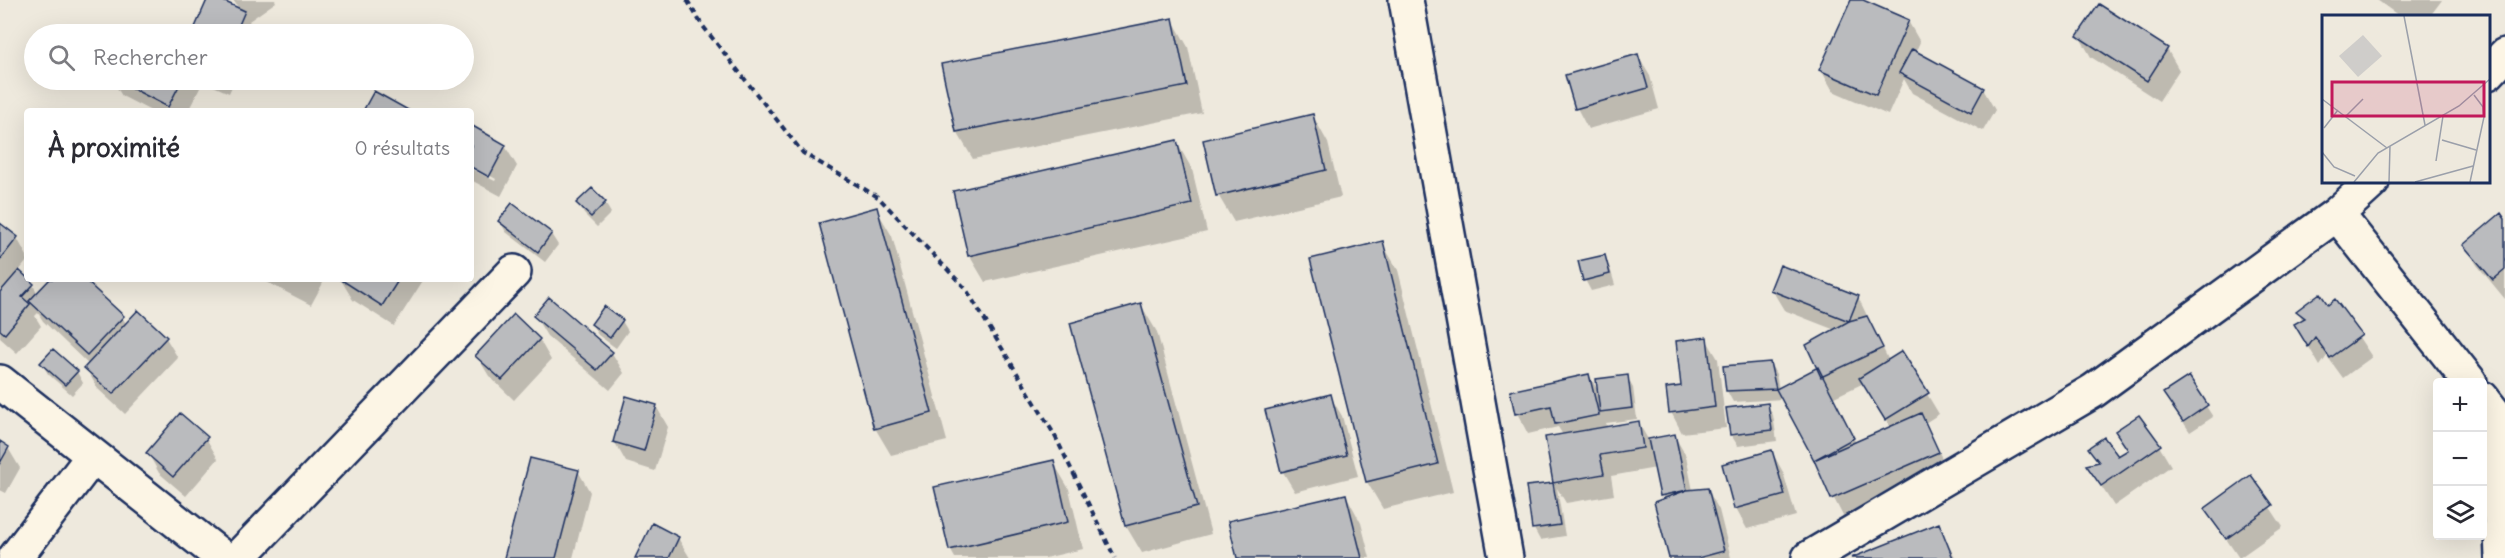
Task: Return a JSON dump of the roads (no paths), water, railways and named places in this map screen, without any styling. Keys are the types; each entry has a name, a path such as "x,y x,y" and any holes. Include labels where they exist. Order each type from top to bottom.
{"street":[{"path":"1406,0 1506,558"},
{"path":"2490,71 2505,55"},
{"path":"1809,558 1839,549 2093,391 2337,214 2371,183"},
{"path":"2337,214 2467,378"},
{"path":"238,558 514,272"},
{"path":"0,382 223,558"},
{"path":"2487,404 2498,417 2502,558"},
{"path":"15,558 93,456"}]}
